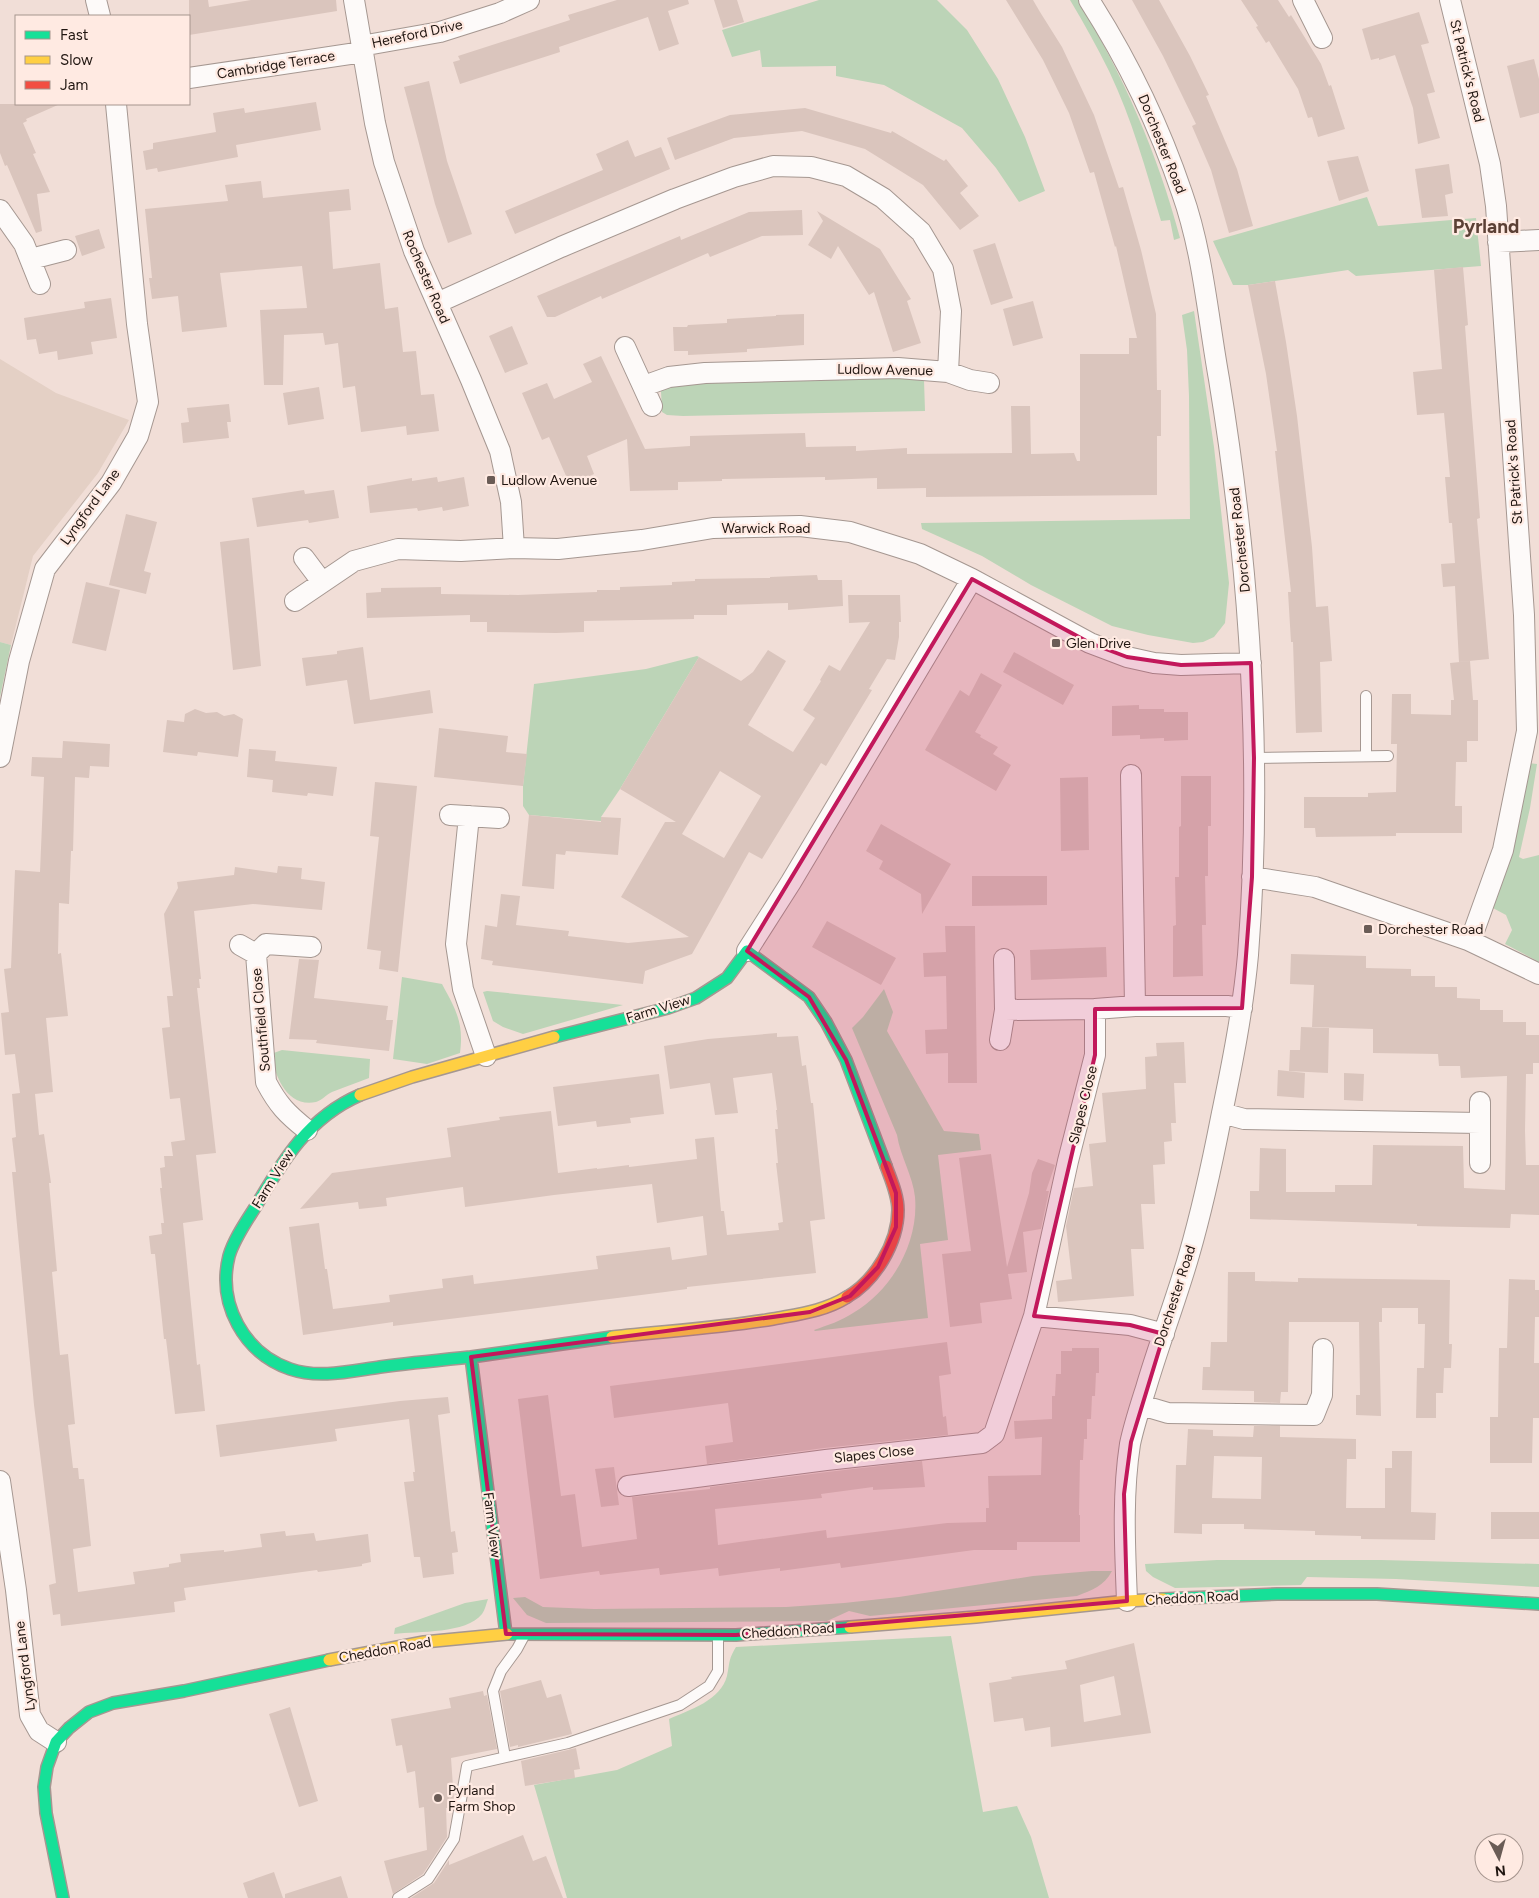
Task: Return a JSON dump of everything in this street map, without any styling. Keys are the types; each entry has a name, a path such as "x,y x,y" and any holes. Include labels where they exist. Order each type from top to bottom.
{"street":[{"path":"96,0 100,15"},
{"name":"Rochester Road","path":"354,0 384,162 414,251 500,451 511,502 514,548"},
{"name":"Hereford Drive","path":"362,49 440,32 500,13 529,0"},
{"name":"Dorchester Road","path":"1090,0 1112,37 1153,117 1184,197 1195,239 1231,455 1246,595 1251,663 1254,758 1252,877 1248,955 1242,1008 1208,1183 1190,1254 1141,1404 1131,1442 1124,1494 1127,1601"},
{"name":"St Patrick's Road","path":"1450,0 1490,164 1496,206 1533,732 1503,850 1475,928 1468,940"},
{"path":"1311,1 1322,38"},
{"name":"Cambridge Terrace","path":"190,78 362,49"},
{"name":"Lyngford Lane","path":"0,757 20,655 45,569 111,483 138,436 148,402 137,324 116,105"},
{"name":"Ludlow Avenue","path":"437,303 674,199 734,177 773,166 811,168 846,176 884,198 921,232 943,269 951,311 948,372"},
{"path":"0,210 24,244 40,284"},
{"path":"1498,242 1539,240"},
{"path":"31,259 66,250"},
{"path":"625,347 652,406"},
{"name":"Ludlow Avenue","path":"644,386 669,377 705,373 898,368 948,372 970,380 989,383"},
{"name":"Warwick Road","path":"295,601 354,561 398,549 461,551 514,548 558,549 628,542 713,528 800,526 850,532 920,554 972,579 1090,643 1127,657 1154,663 1181,665 1251,663"},
{"path":"304,558 322,582"},
{"path":"747,950 791,882 972,579"},
{"path":"1131,776 1135,1006"},
{"path":"450,815 499,818"},
{"path":"469,816 456,944 463,989 486,1056"},
{"path":"1252,877 1316,887 1468,940 1539,974"},
{"name":"Southfield Close","path":"307,1130 285,1112 266,1082 248,950 266,944 311,946"},
{"name":"Farm View","path":"747,950 809,997 826,1022 846,1060 896,1194 898,1212 892,1239 878,1267 867,1282 850,1296 831,1306 810,1312 762,1321 616,1337 339,1372 291,1370 263,1354 241,1332 233,1319 228,1300 228,1259 287,1153 307,1130 330,1111 359,1096 410,1078 486,1056 683,1005 706,993 725,979 747,950"},
{"path":"1000,1040 1005,1010 1004,959"},
{"path":"1005,1010 1095,1009 1135,1006 1227,1006 1242,1008"},
{"name":"Slapes Close","path":"628,1486 826,1460 982,1443 994,1434 1034,1316 1068,1162 1095,1055 1095,1009"},
{"path":"1480,1102 1480,1163"},
{"path":"1222,1113 1244,1119 1480,1123"},
{"path":"1034,1316 1130,1325 1164,1334"},
{"path":"1141,1404 1168,1413 1314,1415 1322,1395 1323,1349"},
{"name":"Farm View","path":"471,1356 506,1634"},
{"name":"Lyngford Lane","path":"0,1481 16,1590 30,1715 39,1731 56,1742"},
{"name":"Cheddon Road","path":"56,1742 69,1728 89,1712 113,1703 184,1691 424,1642 506,1634 718,1635 861,1627 1127,1601 1277,1594 1377,1594 1539,1604"},
{"path":"56,1742 47,1767 44,1787 46,1813 64,1898"}],"lane":[{"path":"1366,696 1366,756"},
{"path":"1254,758 1388,756"},
{"path":"505,1758 493,1691 501,1671 525,1634"},
{"path":"398,1898 428,1880 454,1839 467,1766 568,1743 680,1705 710,1686 718,1671 718,1635"}],"highlighted area":[{"path":"972,579 1090,643 1127,657 1181,665 1251,663 1254,758 1252,877 1242,1008 1095,1009 1095,1055 1034,1316 1130,1325 1164,1334 1131,1442 1124,1494 1127,1601 736,1635 506,1634 471,1357 810,1312 850,1296 878,1267 896,1227 896,1193 846,1060 809,997 747,951"}],"shaded area":[{"path":"0,359 56,393 129,420 98,473 33,556 11,645 0,642"}],"green space":[{"path":"819,0 937,0 967,30 998,79 1025,137 1045,191 1019,202 996,168 962,128 884,85 836,76 836,66 762,67 760,50 732,57 722,30"},
{"path":"1070,0 1078,0 1110,57 1138,116 1161,176 1180,238 1174,240 1170,220 1161,221 1125,108 1109,71"},
{"path":"1367,197 1378,226 1476,218 1481,266 1356,276 1348,270 1248,285 1233,285 1213,241"},
{"path":"1194,311 1214,447 1229,583 1225,623 1214,637 1203,642 1193,643 1112,626 1031,585 982,556 922,529 921,523 1190,519 1189,396 1187,350 1182,315"},
{"path":"856,378 924,380 925,411 683,416 667,415 662,412 661,391 669,384"},
{"path":"0,642 11,645 0,697"},
{"path":"699,657 620,789 601,817 601,821 529,815 523,806 523,786 534,684 646,669"},
{"path":"1528,763 1537,764 1519,857 1523,859 1539,855 1539,962 1505,944 1512,930 1506,915 1491,907"},
{"path":"402,977 442,984 458,1017 461,1033 460,1053 427,1064 393,1059"},
{"path":"884,989 893,1012 887,1031 944,1131 979,1134 981,1150 938,1155 948,1240 920,1244 928,1318 815,1331 848,1316 880,1292 900,1264 912,1231 915,1197 912,1181 897,1135 852,1028 863,1017"},
{"path":"483,992 623,1005 523,1034 503,1027 493,1021"},
{"path":"282,1050 370,1059 369,1078 332,1092 316,1102 306,1103 290,1095 279,1080 271,1054"},
{"path":"1217,1560 1381,1560 1539,1564 1539,1587 1396,1579 1307,1577 1301,1585 1175,1588 1153,1577 1146,1571 1145,1564"},
{"path":"1112,1571 1101,1584 1077,1596 870,1616 849,1611 827,1621 546,1623 527,1615 513,1598 525,1597 543,1607 594,1609 786,1607 899,1597 1033,1576"},
{"path":"488,1599 482,1614 465,1625 441,1630 394,1634 395,1628 465,1603"},
{"path":"951,1636 983,1812 1017,1806 1031,1837 1049,1898 567,1898 534,1785 617,1770 672,1746 669,1719 704,1703 718,1692 724,1684 730,1658 736,1647"}],"building":[{"path":"189,0 208,0 209,7 251,0 336,0 337,11 190,35"},
{"path":"617,0 688,0 689,4 668,11 679,44 659,51 648,17 559,47 560,52 460,84 453,62 460,60 458,56 570,20 568,15"},
{"path":"714,0 737,0 744,22 723,28"},
{"path":"1006,0 1033,0 1062,47 1094,115 1119,188 1123,187 1141,250 1156,314 1157,390 1161,390 1161,436 1157,436 1157,495 926,497 926,488 877,489 877,478 825,480 825,477 722,479 722,481 678,482 678,490 630,491 627,439 587,456 594,474 570,485 549,437 542,440 522,393 547,383 554,399 592,382 583,364 601,356 645,449 690,446 690,436 805,433 806,447 856,446 856,451 907,448 907,454 1012,453 1011,406 1030,406 1031,454 1074,453 1077,461 1080,461 1080,354 1129,354 1129,338 1137,338 1116,246 1094,172 1090,173 1069,113 1043,60"},
{"path":"1132,0 1159,0 1190,56 1209,95 1206,96 1237,169 1253,226 1229,233 1211,170 1192,126 1196,124 1163,56"},
{"path":"1241,0 1278,0 1289,17 1291,15 1321,64 1329,86 1331,85 1345,129 1318,137 1312,117 1308,118 1298,89 1269,41 1266,43 1256,27 1258,26"},
{"path":"1419,12 1429,43 1421,45 1435,92 1427,94 1440,138 1418,144 1413,108 1395,55 1379,60 1379,58 1371,60 1362,29"},
{"path":"1534,59 1539,79 1539,113 1520,118 1507,66"},
{"path":"429,81 447,161 472,234 448,243 435,204 404,87"},
{"path":"316,102 321,130 236,145 238,157 158,172 157,168 146,170 143,151 153,149 153,143 216,132 213,113 244,108 245,113"},
{"path":"0,104 58,105 26,119 27,121 23,123 36,153 33,154 50,192 37,194 42,231 36,233 0,153"},
{"path":"805,108 891,133 892,131 944,161 946,159 968,186 960,193 979,216 960,230 923,185 865,149 802,131 734,138 675,160 667,138 730,115"},
{"path":"628,140 635,157 661,147 670,169 515,234 505,211 603,170 596,154"},
{"path":"1358,156 1369,191 1339,201 1327,161"},
{"path":"1449,164 1453,193 1445,195 1448,216 1422,218 1415,169"},
{"path":"261,181 263,198 349,189 351,210 329,212 333,269 380,263 385,309 398,307 403,352 416,351 421,395 434,394 439,431 407,435 406,426 361,432 355,386 343,388 338,343 325,345 323,333 284,335 283,385 264,385 260,310 307,308 302,266 220,273 227,327 182,332 178,296 152,299 149,278 152,278 145,209 228,201 225,185"},
{"path":"802,210 803,235 762,236 710,257 708,253 602,299 601,296 555,317 547,317 537,296 680,236 681,240 749,212"},
{"path":"817,211 880,249 911,299 907,301 921,343 893,352 874,292 869,295 838,246 831,259 808,245 823,221"},
{"path":"99,229 105,248 82,256 75,236"},
{"path":"995,243 1013,298 991,305 973,250"},
{"path":"1463,267 1468,325 1465,326 1480,518 1477,519 1489,659 1459,662 1455,586 1443,587 1441,564 1455,563 1452,523 1449,523 1445,477 1450,477 1444,413 1417,415 1413,372 1442,369 1434,270"},
{"path":"1275,281 1297,416 1312,547 1316,607 1328,606 1332,661 1320,662 1322,732 1296,733 1293,642 1291,642 1288,592 1291,592 1275,451 1277,451 1266,374 1248,285"},
{"path":"111,298 117,338 91,342 93,354 58,360 57,351 39,354 36,339 27,340 24,318 85,308 84,302"},
{"path":"1033,301 1043,338 1013,346 1003,309"},
{"path":"804,314 804,345 747,349 747,352 688,355 688,351 674,351 673,327 727,323 727,319"},
{"path":"512,326 528,364 505,373 489,336"},
{"path":"319,387 324,419 288,425 283,393"},
{"path":"229,404 231,422 227,422 229,438 183,443 181,423 189,422 187,408"},
{"path":"437,477 438,482 464,477 469,506 443,511 442,507 418,511 417,508 370,513 367,486 412,478 412,481"},
{"path":"304,490 305,494 334,490 339,518 309,523 308,520 257,527 252,498"},
{"path":"126,514 157,522 144,571 151,573 146,594 109,585"},
{"path":"249,538 261,666 233,670 220,542"},
{"path":"817,575 818,580 842,580 843,606 788,610 788,603 727,605 727,615 694,615 694,619 584,621 584,632 556,633 487,632 487,622 470,622 470,615 367,618 366,593 381,592 381,588 441,587 441,594 518,595 620,590 620,587 672,585 672,582 695,581 695,579"},
{"path":"86,582 120,590 106,651 72,643"},
{"path":"848,595 900,595 901,622 899,622 899,637 895,660 887,659 869,689 872,690 826,766 821,763 762,859 749,852 692,954 645,971 643,984 492,965 493,961 481,959 485,925 497,927 501,894 520,896 516,925 569,931 568,936 628,943 689,937 621,897 665,822 676,822 620,789 699,657 741,681 753,672 768,650 786,661 748,725 793,752 815,718 803,710 820,680 829,665 840,671 870,622 849,623","holes":["720,771 761,796 724,858 682,834"]},
{"path":"363,647 370,700 430,690 433,713 354,724 347,680 306,686 302,658 337,654 337,651"},
{"path":"1014,652 1074,685 1063,705 1003,672"},
{"path":"1470,661 1473,700 1478,700 1478,741 1467,741 1467,762 1456,762 1455,806 1462,806 1462,833 1396,833 1396,836 1316,837 1315,828 1304,828 1304,797 1368,797 1368,793 1396,792 1397,744 1391,744 1392,694 1411,694 1411,714 1451,715 1451,700 1454,700 1450,663"},
{"path":"981,673 1002,685 975,732 998,747 993,754 1011,765 996,791 925,750 960,690 969,696"},
{"path":"1139,705 1139,709 1164,709 1164,712 1188,712 1188,740 1140,739 1140,735 1112,736 1112,706"},
{"path":"195,709 206,713 217,712 224,716 234,714 243,719 238,757 198,752 197,756 163,752 167,720 184,722 185,714"},
{"path":"439,728 508,736 506,752 527,754 523,786 434,777"},
{"path":"63,741 110,744 109,767 90,766 89,778 75,777 69,904 59,903 58,954 61,953 68,1016 46,1018 53,1092 35,1094 39,1135 44,1134 51,1183 49,1183 57,1271 52,1272 60,1355 68,1354 75,1424 68,1425 73,1468 78,1468 79,1479 84,1479 91,1546 73,1549 78,1592 135,1584 133,1572 169,1567 169,1564 181,1562 180,1554 224,1550 224,1552 262,1547 260,1534 285,1531 286,1536 314,1533 316,1541 368,1534 371,1562 362,1564 362,1566 341,1569 318,1572 317,1570 184,1588 186,1600 174,1602 175,1612 61,1626 60,1614 53,1615 49,1585 56,1583 34,1405 12,1172 16,1172 12,1138 16,1137 12,1094 20,1093 15,1054 5,1055 1,1013 9,1012 4,969 11,968 15,870 40,872 44,777 31,776 32,757 62,758"},
{"path":"249,749 276,751 275,761 337,767 333,796 308,793 307,796 272,792 273,780 247,777"},
{"path":"1181,776 1211,776 1208,876 1205,876 1206,925 1202,925 1203,976 1173,977 1173,926 1176,925 1175,877 1179,877"},
{"path":"1088,777 1089,850 1061,851 1060,778"},
{"path":"375,782 417,786 398,972 379,969 381,951 367,949 379,837 370,836"},
{"path":"529,815 601,822 601,817 621,818 618,855 566,851 565,855 556,854 554,889 522,886"},
{"path":"881,824 951,864 922,914 921,894 879,869 883,861 866,851"},
{"path":"278,866 302,868 301,879 325,882 322,910 253,904 194,911 201,979 199,979 200,988 197,988 216,1153 196,1155 203,1220 183,1223 197,1365 200,1364 205,1411 175,1414 166,1339 164,1339 155,1254 151,1254 149,1236 162,1234 161,1223 164,1223 160,1168 165,1167 164,1156 173,1156 171,1142 185,1140 180,1098 170,1099 162,1028 170,1027 167,996 173,996 164,914 178,888 177,882 234,875 235,867 277,873"},
{"path":"972,876 1047,876 1047,905 972,906"},
{"path":"827,921 896,958 881,985 812,947"},
{"path":"945,926 975,926 977,1083 948,1083 948,1053 926,1054 925,1030 947,1029 946,976 924,977 923,953 946,952"},
{"path":"1106,947 1107,977 1031,980 1030,950"},
{"path":"1291,954 1366,956 1366,968 1411,969 1411,976 1435,976 1435,987 1457,987 1457,998 1480,999 1480,1010 1503,1010 1503,1022 1526,1022 1526,1035 1539,1035 1539,1063 1533,1063 1533,1074 1526,1074 1525,1131 1526,1165 1539,1165 1539,1215 1511,1214 1510,1228 1250,1219 1250,1191 1259,1191 1260,1148 1286,1149 1286,1192 1335,1192 1335,1185 1372,1185 1373,1145 1463,1146 1464,1188 1505,1190 1507,1076 1461,1078 1460,1066 1439,1066 1438,1054 1373,1053 1373,1029 1312,1027 1314,985 1290,984"},
{"path":"299,959 319,960 314,998 388,1006 386,1020 393,1020 389,1051 316,1043 317,1040 289,1039"},
{"path":"1301,1027 1329,1028 1328,1073 1289,1071 1290,1050 1300,1050"},
{"path":"777,1033 777,1037 798,1036 802,1066 806,1065 811,1103 813,1103 825,1219 810,1221 816,1273 687,1287 687,1289 665,1292 393,1326 393,1322 303,1335 289,1227 319,1223 333,1309 390,1302 389,1295 443,1288 442,1279 473,1275 474,1284 598,1269 596,1256 670,1247 672,1260 707,1255 703,1216 657,1223 652,1184 465,1207 463,1187 386,1198 387,1206 359,1209 358,1202 300,1209 332,1173 451,1157 447,1128 500,1120 499,1117 551,1111 558,1173 697,1159 695,1139 714,1137 721,1211 724,1211 727,1235 779,1230 778,1223 783,1222 776,1163 778,1163 775,1129 778,1129 772,1073 733,1078 738,1113 715,1115 710,1083 670,1089 664,1046 708,1039"},
{"path":"1184,1042 1186,1083 1174,1083 1176,1123 1171,1123 1172,1141 1164,1142 1165,1164 1153,1165 1155,1204 1141,1204 1144,1249 1131,1249 1134,1296 1058,1302 1056,1281 1072,1279 1066,1226 1074,1188 1093,1186 1089,1144 1106,1142 1102,1093 1146,1089 1145,1057 1157,1056 1156,1043"},
{"path":"1278,1070 1305,1073 1304,1098 1277,1096"},
{"path":"1344,1073 1364,1074 1363,1101 1344,1100"},
{"path":"659,1074 664,1114 630,1118 631,1123 597,1127 596,1121 558,1126 553,1087"},
{"path":"991,1154 1007,1267 1029,1193 1032,1173 1038,1159 1055,1165 1046,1191 1049,1191 1041,1229 1023,1232 1027,1272 1008,1274 1012,1299 980,1303 982,1323 950,1327 942,1254 971,1251 959,1158"},
{"path":"1228,1272 1255,1272 1255,1281 1298,1282 1298,1278 1450,1280 1449,1344 1452,1344 1451,1368 1444,1368 1443,1393 1436,1393 1436,1418 1416,1418 1417,1368 1424,1368 1425,1324 1418,1324 1418,1308 1382,1308 1382,1322 1379,1322 1381,1416 1356,1415 1356,1395 1360,1395 1359,1322 1289,1322 1288,1392 1281,1392 1280,1403 1254,1402 1254,1391 1202,1390 1203,1367 1210,1367 1211,1342 1227,1342"},
{"path":"1509,1279 1535,1280 1535,1290 1539,1290 1539,1317 1535,1317 1534,1363 1539,1363 1539,1418 1533,1418 1532,1463 1490,1463 1490,1417 1498,1417 1499,1348 1507,1348"},
{"path":"947,1342 951,1374 939,1376 943,1417 946,1416 948,1435 824,1448 707,1464 705,1446 733,1442 728,1403 614,1418 610,1386"},
{"path":"1072,1348 1099,1348 1099,1373 1096,1373 1095,1396 1092,1396 1091,1419 1087,1419 1087,1439 1084,1439 1083,1460 1080,1460 1080,1542 1017,1542 1017,1550 974,1550 841,1568 840,1563 780,1571 780,1568 719,1576 718,1568 660,1575 659,1568 600,1575 599,1571 540,1579 518,1399 548,1395 561,1496 575,1494 582,1547 637,1539 632,1497 710,1489 710,1487 922,1461 925,1487 873,1490 873,1487 821,1494 822,1498 715,1509 718,1545 826,1530 827,1538 947,1523 986,1522 986,1508 989,1508 988,1476 1041,1475 1042,1437 1015,1439 1014,1421 1052,1419 1052,1396 1055,1396 1056,1374 1061,1374 1061,1351 1072,1351"},
{"path":"448,1397 450,1413 438,1415 451,1532 455,1531 458,1552 452,1553 454,1574 423,1578 420,1557 414,1557 404,1482 414,1481 413,1472 415,1472 409,1419 335,1429 337,1441 220,1457 216,1425 400,1401"},
{"path":"1254,1426 1280,1426 1280,1437 1356,1439 1356,1459 1347,1459 1346,1508 1385,1508 1385,1468 1392,1468 1392,1451 1412,1451 1411,1512 1436,1513 1435,1540 1361,1539 1361,1536 1315,1535 1315,1531 1244,1529 1244,1524 1202,1524 1202,1534 1174,1533 1176,1465 1186,1465 1188,1429 1213,1430 1213,1436 1253,1437","holes":["1214,1456 1262,1457 1261,1499 1212,1498"]},
{"path":"614,1467 619,1505 601,1507 595,1469"},
{"path":"1491,1512 1539,1512 1539,1539 1491,1539"},
{"path":"1134,1643 1151,1733 1051,1747 1050,1727 1025,1731 1023,1718 994,1722 989,1683 1012,1679 1011,1677 1067,1669 1065,1661","holes":["1114,1676 1121,1715 1084,1722 1080,1685"]},
{"path":"541,1680 547,1698 561,1694 572,1734 518,1747 518,1745 510,1747 500,1691"},
{"path":"483,1691 484,1696 487,1695 497,1749 451,1758 454,1801 452,1808 446,1808 447,1837 423,1874 393,1894 384,1861 427,1850 424,1807 419,1808 415,1771 407,1773 402,1745 396,1746 391,1719 451,1708 449,1698"},
{"path":"290,1707 318,1801 299,1807 269,1714"},
{"path":"576,1748 580,1769 574,1770 575,1778 525,1786 521,1761"},
{"path":"523,1835 533,1861 546,1856 563,1898 411,1898 434,1883 449,1860 449,1865"},
{"path":"274,1872 283,1898 248,1898 243,1883"},
{"path":"341,1876 348,1898 285,1898 285,1894"}],"traffic: fast":[{"path":"554,1037 668,1008 696,998 727,978 747,951 809,997 826,1022 846,1060 886,1166"},
{"path":"360,1095 326,1115 299,1142 276,1172 244,1224 229,1256 226,1274 227,1292 231,1309 247,1339 259,1351 274,1362 301,1372 324,1374 471,1357"},
{"path":"506,1634 471,1357 612,1337"},
{"path":"1163,1599 1277,1594 1377,1594 1539,1604"},
{"path":"507,1634 736,1635 850,1627"},
{"path":"63,1898 46,1813 44,1787 47,1767 56,1742 69,1728 89,1712 113,1703 184,1691 329,1660"}],"traffic: slow":[{"path":"360,1095 412,1077 554,1037"},
{"path":"612,1337 773,1319 821,1309 847,1297"},
{"path":"850,1627 1163,1599"},
{"path":"329,1660 424,1642 507,1634"}],"traffic: jam":[{"path":"847,1297 867,1281 875,1271 883,1260 894,1235 898,1204 886,1166"}],"place":[{"name":"Ludlow Avenue","path":"491,480"},
{"name":"Glen Drive","path":"1056,643"},
{"name":"Dorchester Road","path":"1368,929"},
{"name":"Pyrland Farm Shop","path":"438,1798"}],"district":[{"name":"Pyrland","path":"1486,226"}]}
